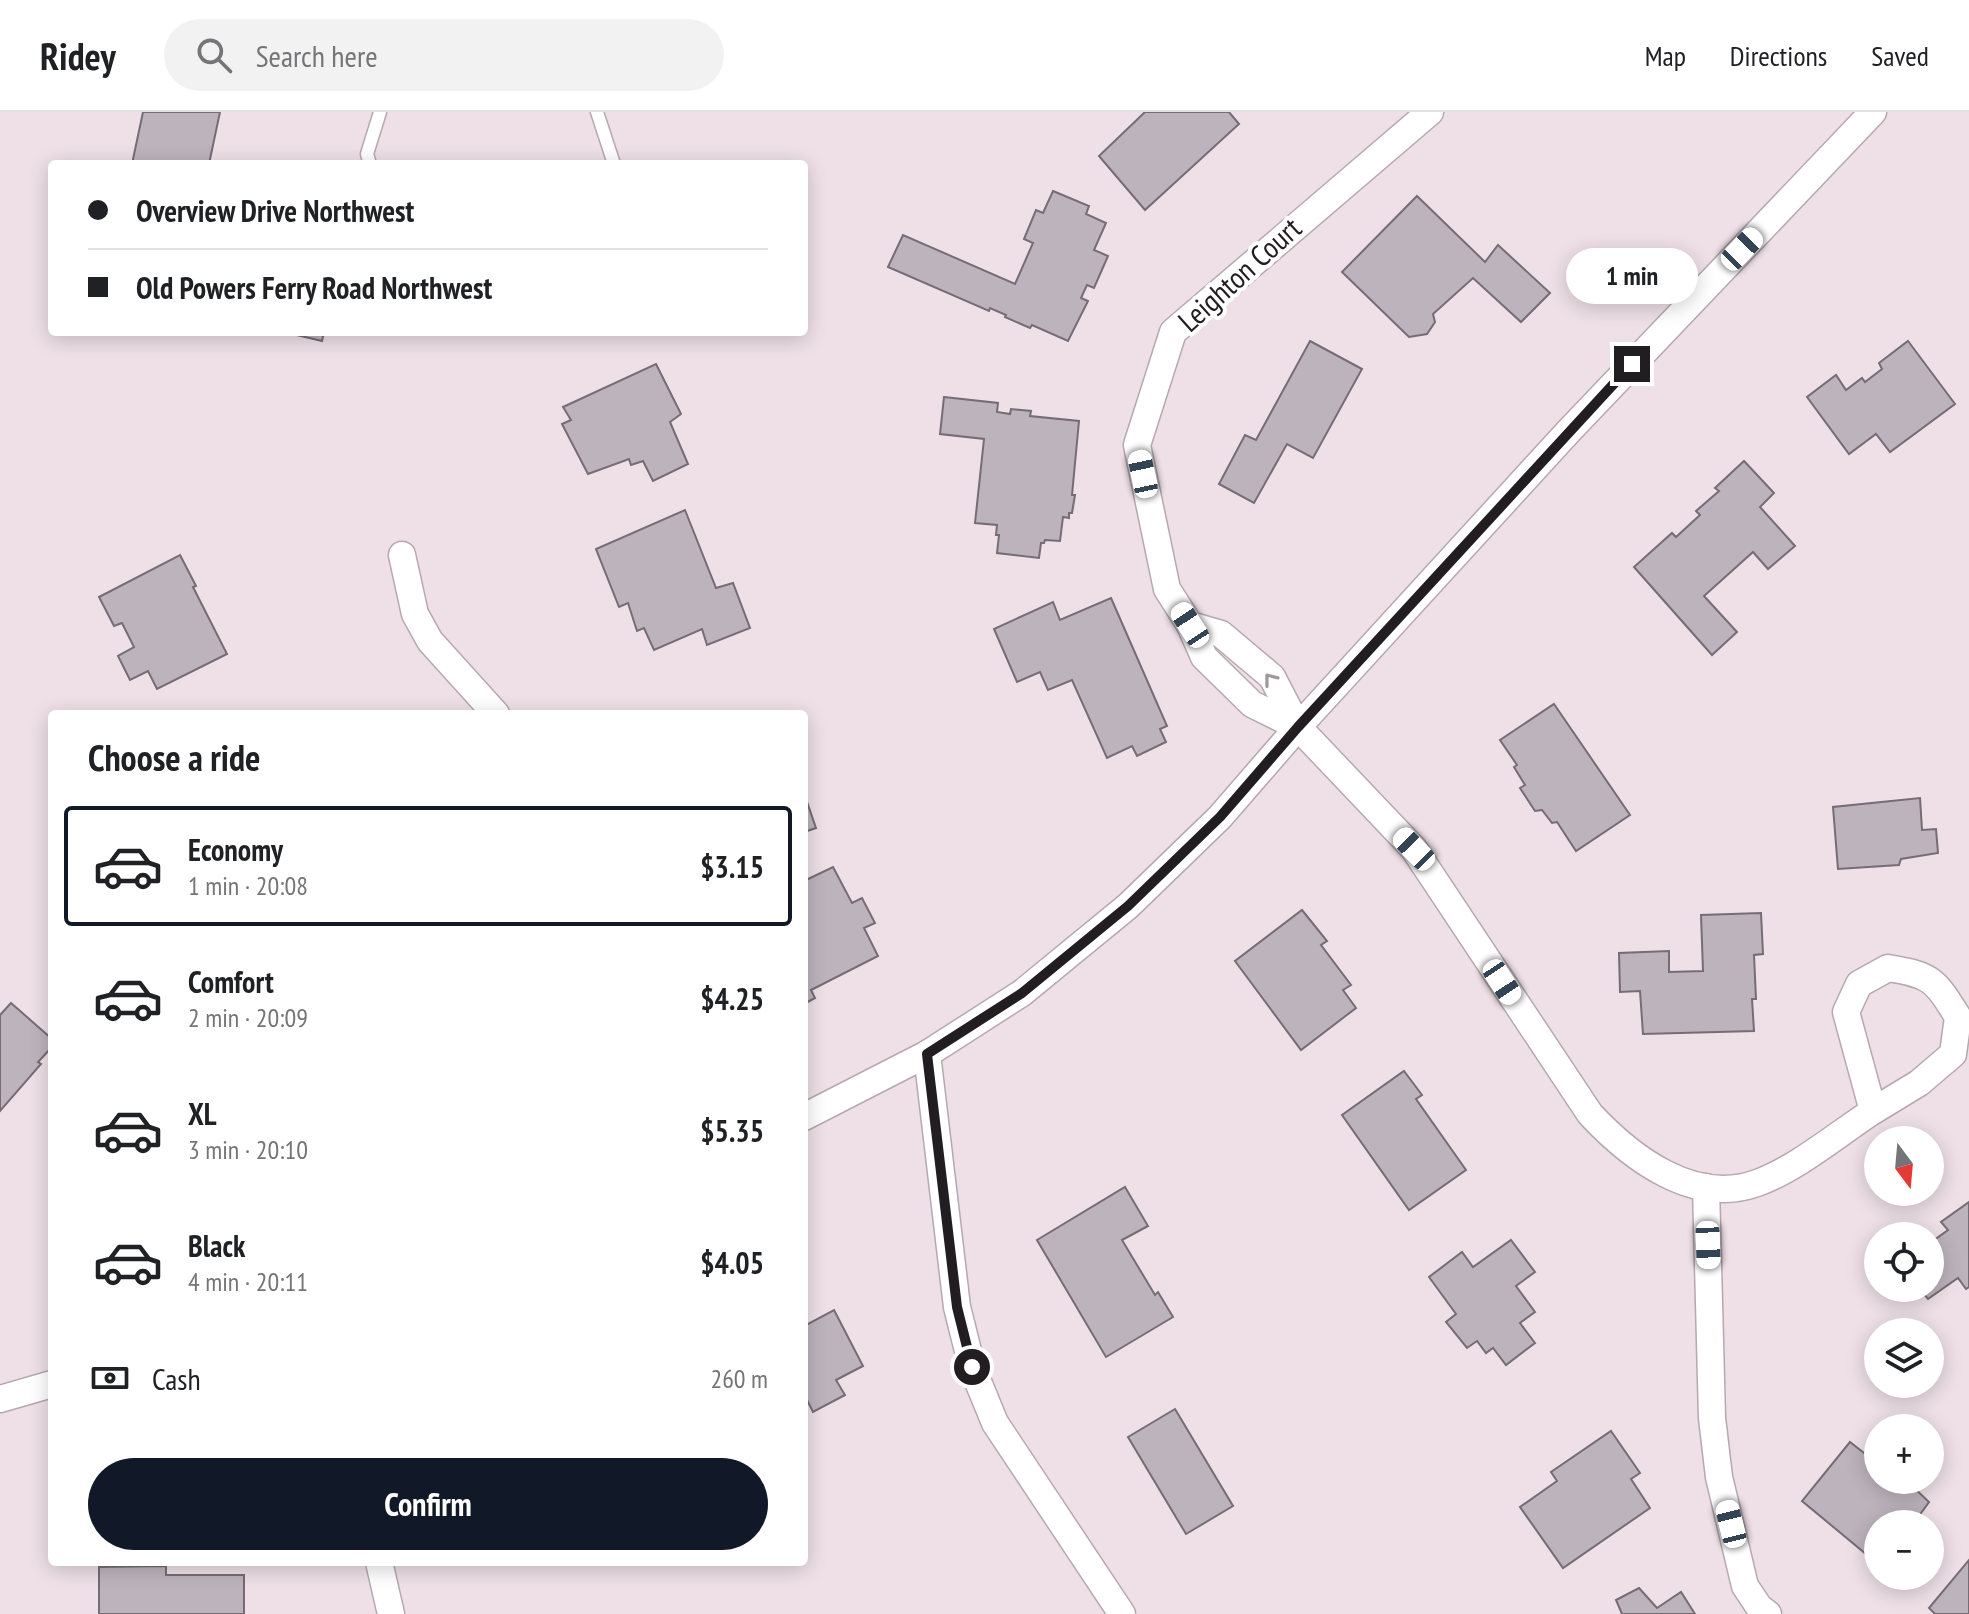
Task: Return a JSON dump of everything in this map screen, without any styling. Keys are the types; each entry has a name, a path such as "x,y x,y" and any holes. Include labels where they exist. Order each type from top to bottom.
{"street":[{"name":"Leighton Court","path":"1430,112 1173,332 1137,445 1167,589 1190,625 1204,657 1252,704 1298,727 1414,849 1590,1114 1608,1134 1664,1175 1706,1187 1726,1189 1758,1183 1816,1150 1873,1111"},
{"path":"808,1115 927,1054 1022,993 1128,906 1220,817 1298,727 1578,421 1873,112"},
{"path":"402,555 415,614 430,641 492,710"},
{"path":"1888,968 1919,973 1938,986 1958,1017 1953,1054 1919,1083 1873,1111 1846,1012 1859,984 1888,968"},
{"path":"927,1054 957,1307 972,1367 995,1423 1122,1614"},
{"path":"1706,1187 1712,1418 1719,1477 1745,1586 1759,1607 1768,1614"},
{"path":"0,1399 48,1385"},
{"path":"380,1566 391,1614"}],"lane":[{"path":"369,160 367,154 380,112"},
{"path":"597,112 613,160"}],"building":[{"path":"143,112 220,112 210,160 133,160"},
{"path":"1145,112 1229,112 1239,124 1145,210 1099,156"},
{"path":"1053,191 1089,206 1086,214 1106,223 1094,250 1108,256 1094,288 1087,285 1081,298 1088,301 1068,341 1032,325 1030,328 990,308 989,311 888,267 903,235 1015,284 1033,243 1024,239 1036,210 1043,213"},
{"path":"1417,196 1485,262 1498,245 1550,293 1521,322 1473,278 1433,314 1435,322 1427,334 1409,337 1342,272"},
{"path":"301,336 323,336 322,341"},
{"path":"1310,341 1362,369 1313,458 1287,444 1254,503 1219,484 1245,435 1256,440"},
{"path":"1908,341 1955,404 1890,452 1876,434 1849,454 1807,397 1836,375 1846,390 1862,378 1865,382 1882,369 1879,363"},
{"path":"656,364 681,414 670,422 688,464 653,481 643,461 631,465 629,459 588,474 562,424 571,420 563,407"},
{"path":"944,397 998,403 997,412 1010,414 1011,409 1031,411 1030,416 1079,421 1072,513 1069,513 1069,518 1063,517 1060,541 1045,540 1041,543 1039,558 997,553 997,525 975,523 984,439 940,434"},
{"path":"1744,461 1774,493 1760,507 1795,546 1768,569 1753,552 1704,596 1737,632 1712,655 1634,567 1672,533 1676,537 1700,515 1696,511 1719,491 1715,488"},
{"path":"685,510 716,588 733,583 750,628 707,645 702,629 654,650 644,628 637,631 628,603 619,607 596,549"},
{"path":"180,555 227,654 157,689 148,671 130,680 118,656 134,647 122,623 114,626 99,597"},
{"path":"1111,598 1167,726 1160,729 1166,742 1137,756 1132,746 1107,758 1072,680 1048,690 1040,672 1017,682 994,629 1053,602 1060,620"},
{"path":"1554,704 1630,815 1576,851 1557,822 1552,823 1542,810 1535,811 1520,788 1525,785 1514,767 1517,765 1500,740"},
{"path":"1920,798 1922,830 1936,829 1938,853 1901,859 1899,865 1838,869 1833,807"},
{"path":"808,805 816,828 808,831"},
{"path":"833,867 852,903 862,898 875,923 864,928 878,956 811,990 815,998 808,1002 808,879"},
{"path":"1302,910 1327,941 1321,945 1351,985 1343,990 1356,1008 1301,1050 1235,961"},
{"path":"1761,913 1763,954 1754,955 1754,1031 1643,1034 1640,991 1620,992 1619,953 1669,951 1669,972 1703,971 1701,915"},
{"path":"11,1003 48,1035 48,1051 38,1062 41,1064 0,1111 0,1015"},
{"path":"1404,1071 1422,1095 1416,1099 1466,1170 1409,1210 1342,1115"},
{"path":"1125,1187 1148,1226 1122,1240 1155,1295 1158,1292 1173,1317 1106,1357 1037,1240"},
{"path":"1969,1202 1969,1287 1966,1289 1958,1278 1944,1288 1944,1233 1948,1230 1941,1222"},
{"path":"1511,1240 1535,1272 1516,1286 1535,1312 1520,1323 1535,1343 1506,1365 1493,1348 1486,1353 1477,1341 1467,1348 1446,1322 1456,1314 1429,1277 1462,1252 1473,1267"},
{"path":"834,1310 863,1366 836,1380 845,1395 813,1412 808,1402 808,1324"},
{"path":"1175,1409 1233,1506 1186,1534 1128,1437"},
{"path":"1611,1431 1640,1473 1631,1479 1650,1508 1563,1568 1520,1507 1557,1481 1551,1472"},
{"path":"1850,1442 1864,1453 1864,1494 1921,1494 1929,1502 1923,1510 1864,1510 1864,1552 1802,1501"},
{"path":"1969,1560 1969,1614 1935,1614 1929,1608"},
{"path":"166,1566 166,1575 244,1575 244,1614 99,1614 99,1567"},
{"path":"1639,1588 1657,1608 1681,1592 1695,1614 1622,1614 1616,1600"}],"route":[{"path":"972,1367 957,1307 927,1054 1022,993 1128,906 1220,817 1298,727 1632,364"}]}
